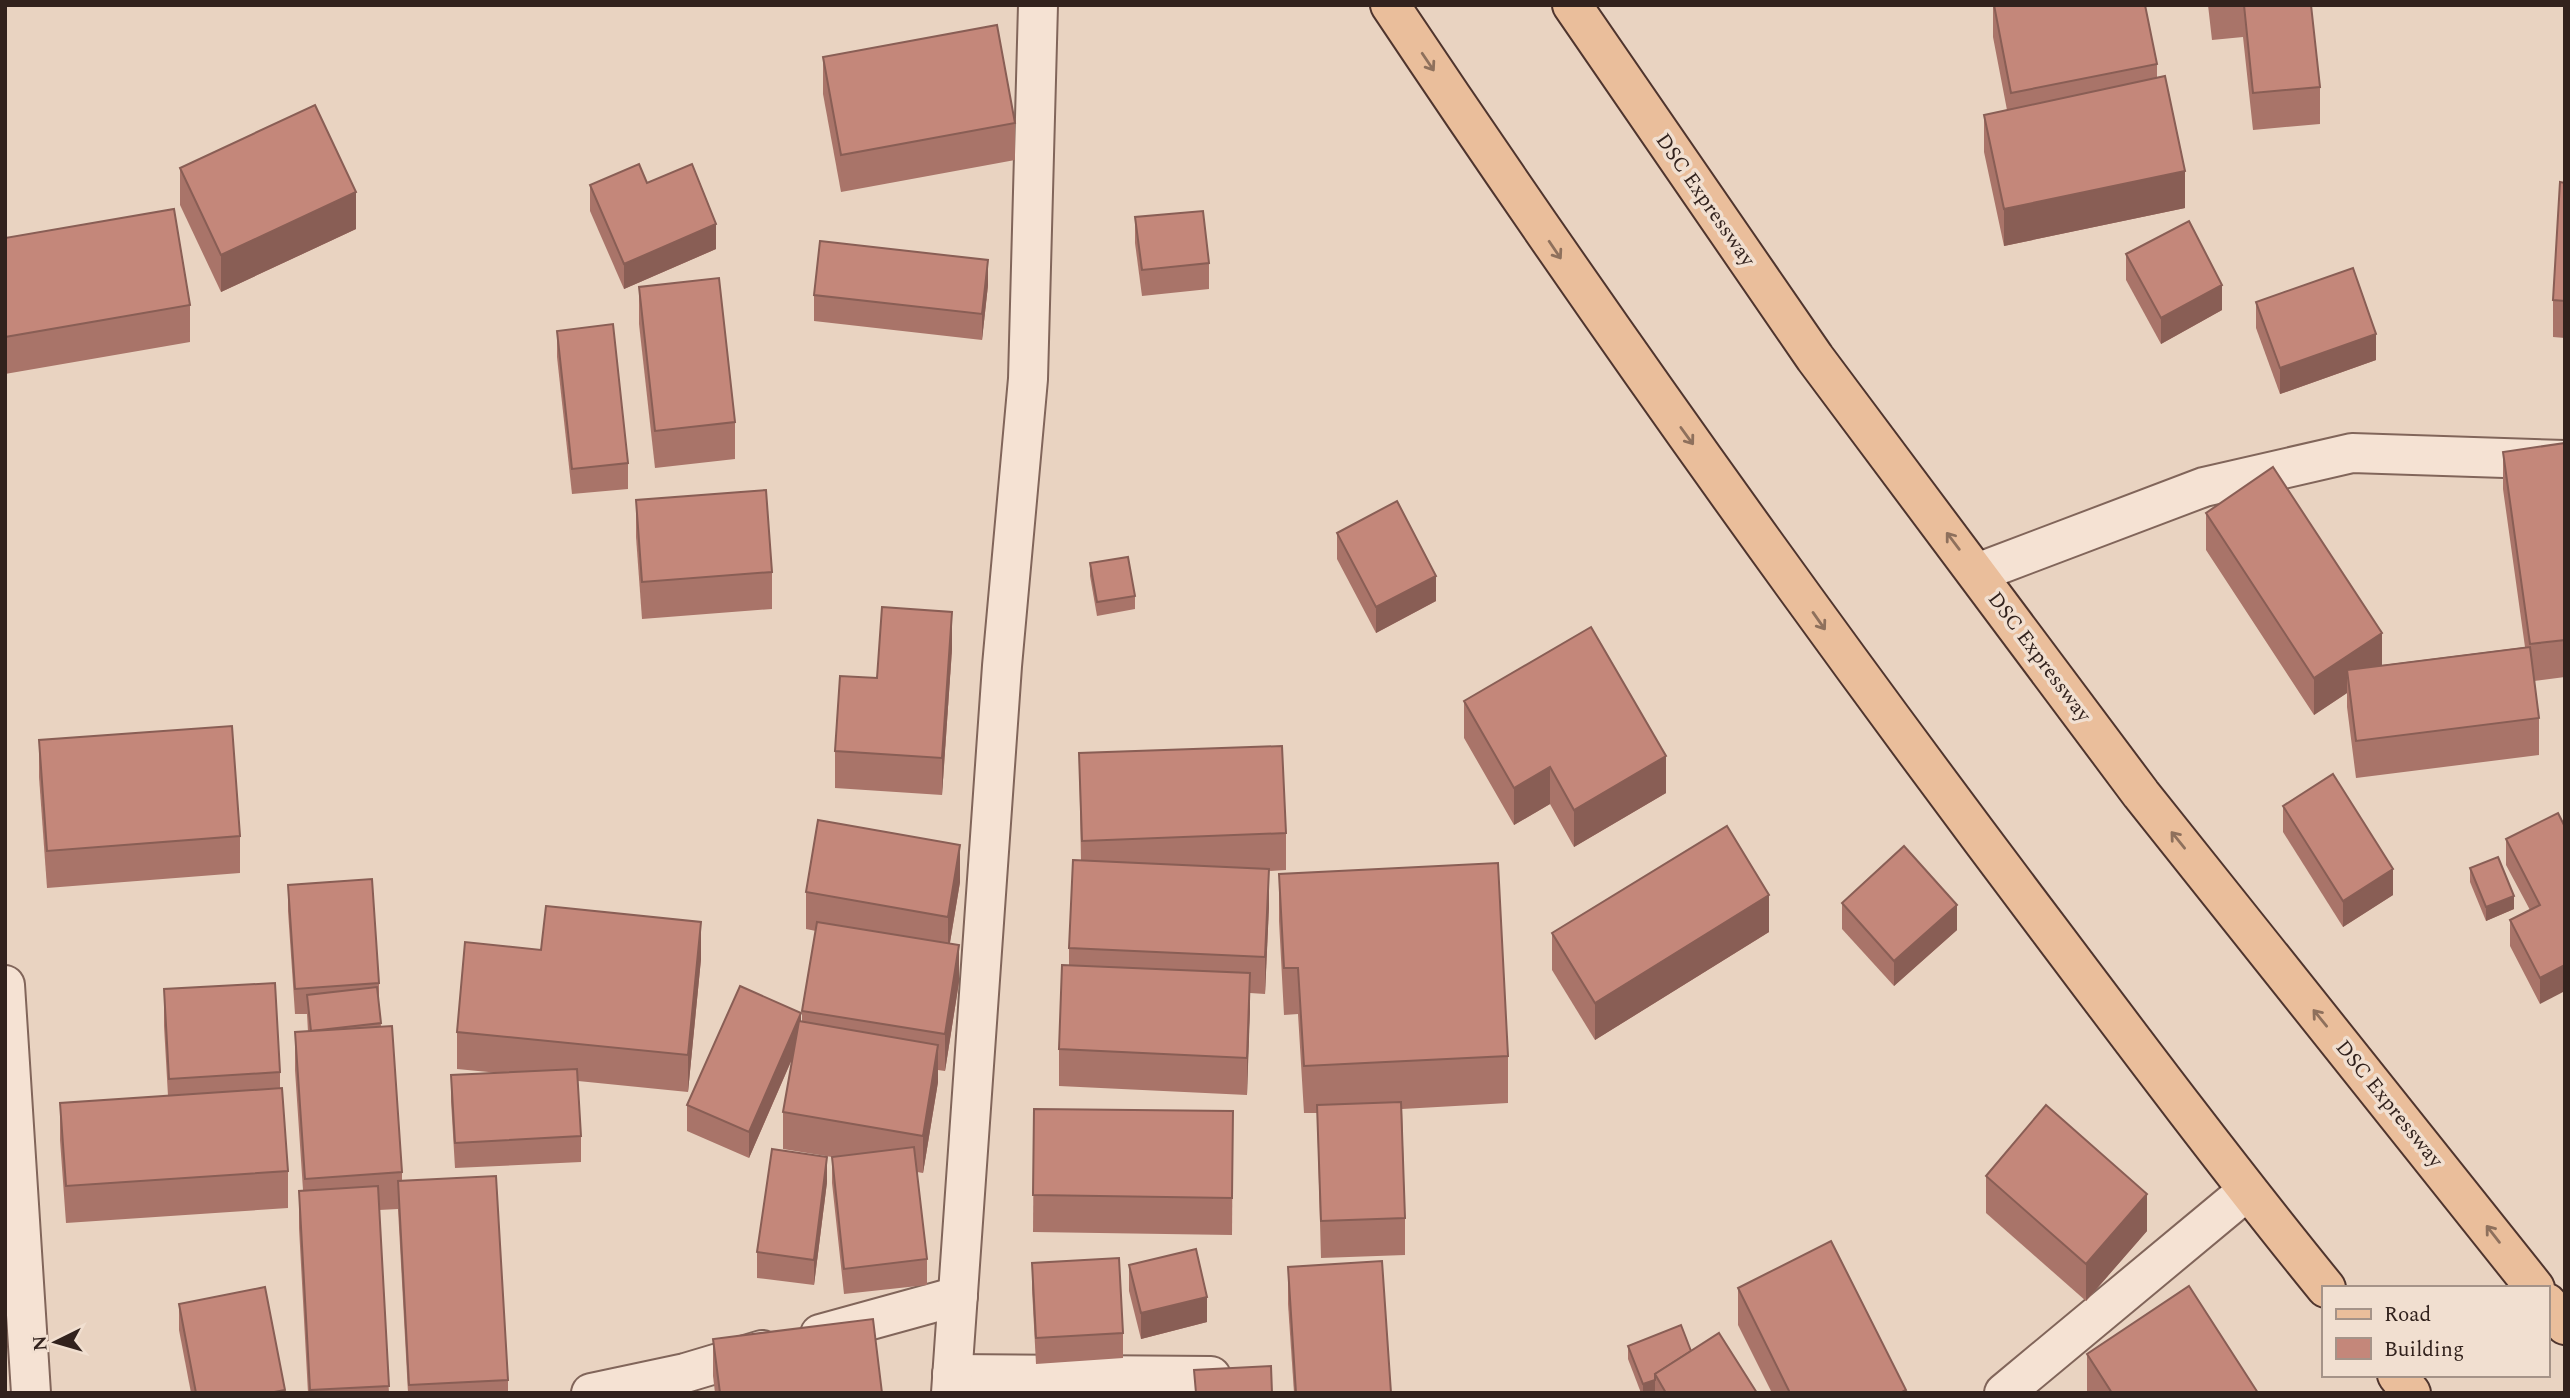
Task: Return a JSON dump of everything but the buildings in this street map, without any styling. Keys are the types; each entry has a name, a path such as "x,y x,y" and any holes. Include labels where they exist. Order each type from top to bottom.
{"main road":[{"path":"1390,5 1559,257 1860,679 2247,1191 2324,1286"},
{"name":"DSC Expressway","path":"1572,5 1815,358 2141,794 2533,1286"},
{"path":"2549,1305 2565,1325"},
{"path":"2398,1377 2411,1393"}],"street":[{"path":"1038,5 1028,379 1002,666 951,1383 1211,1376"},
{"path":"1977,573 2204,487 2352,453 2565,460"},
{"path":"5,985 31,1393"},
{"path":"2004,1393 2247,1191"},
{"path":"591,1393 685,1373 958,1296"}]}
